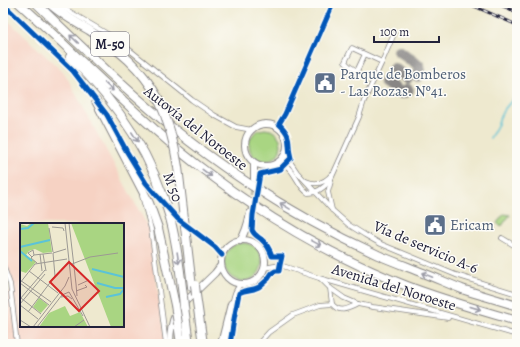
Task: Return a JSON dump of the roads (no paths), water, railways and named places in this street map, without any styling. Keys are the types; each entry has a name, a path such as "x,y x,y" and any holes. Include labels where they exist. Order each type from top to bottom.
{"highway":[{"name":"M 50","path":"14,3 97,85 121,116 138,142 155,176 170,219 176,249 189,344"},
{"name":"Autovía del Noroeste","path":"19,3 187,158 266,214 341,256 407,286 463,305 517,320"},
{"name":"Autovía del Noroeste","path":"36,3 110,74 151,110 210,157 274,200 338,236 379,255 462,289 517,306"},
{"name":"M-50","path":"49,3 67,17 122,53 148,81 158,98 170,128 175,149 194,286 199,344"},
{"path":"96,101 149,203 158,228 175,305 181,344"},
{"path":"195,297 203,344"},
{"path":"222,344 232,304"}],"street":[{"path":"58,3 62,7 116,39 192,100 224,121 236,127 252,130"},
{"path":"3,5 73,71 106,115 146,183 157,196"},
{"path":"332,210 328,192 331,179 394,34"},
{"path":"365,54 357,71 345,62 352,48 365,54 382,62"},
{"path":"271,125 282,132 285,138 285,152 282,158 276,163 268,166 254,163 245,150 246,139 256,127 271,125"},
{"name":"Vía de servicio A-6","path":"285,152 296,172 332,210 349,225 365,235 381,244 456,275 517,294"},
{"path":"254,163 254,179 263,166"},
{"name":"Vía de servicio A-6","path":"276,163 286,166 293,173 304,191 308,193 315,192"},
{"path":"304,180 312,184 320,184 335,171"},
{"path":"315,192 324,187 331,179"},
{"path":"137,180 151,229 169,344"},
{"path":"240,240 244,235 250,213"},
{"path":"248,224 251,242"},
{"path":"194,231 215,247 222,255"},
{"path":"502,238 517,247"},
{"path":"246,240 251,242 261,250 264,268 255,280 241,284 233,282 226,277 221,266 222,255 229,245 234,242 246,240"},
{"path":"3,265 10,284 17,344"},
{"name":"Avenida del Noroeste","path":"264,268 280,265 319,278 517,336"},
{"path":"169,344 171,325 177,312 221,266"},
{"path":"319,278 344,298 358,304 463,320"},
{"path":"228,344 232,304 235,292 241,284"},
{"path":"330,288 332,304 334,307 344,310 358,304"},
{"path":"258,344 269,332 293,315 320,305 332,304"}],"waterway":[{"path":"490,138 503,111 517,94"}],"tunnel":[{"path":"250,213 254,184"},
{"path":"169,210 194,231"}],"railway":[{"path":"467,3 517,25"},
{"path":"496,3 517,12"}],"place":[{"name":"Parque de Bomberos - Las Rozas. Nº41.","path":"325,83"},
{"name":"Ericam","path":"435,225"}]}
